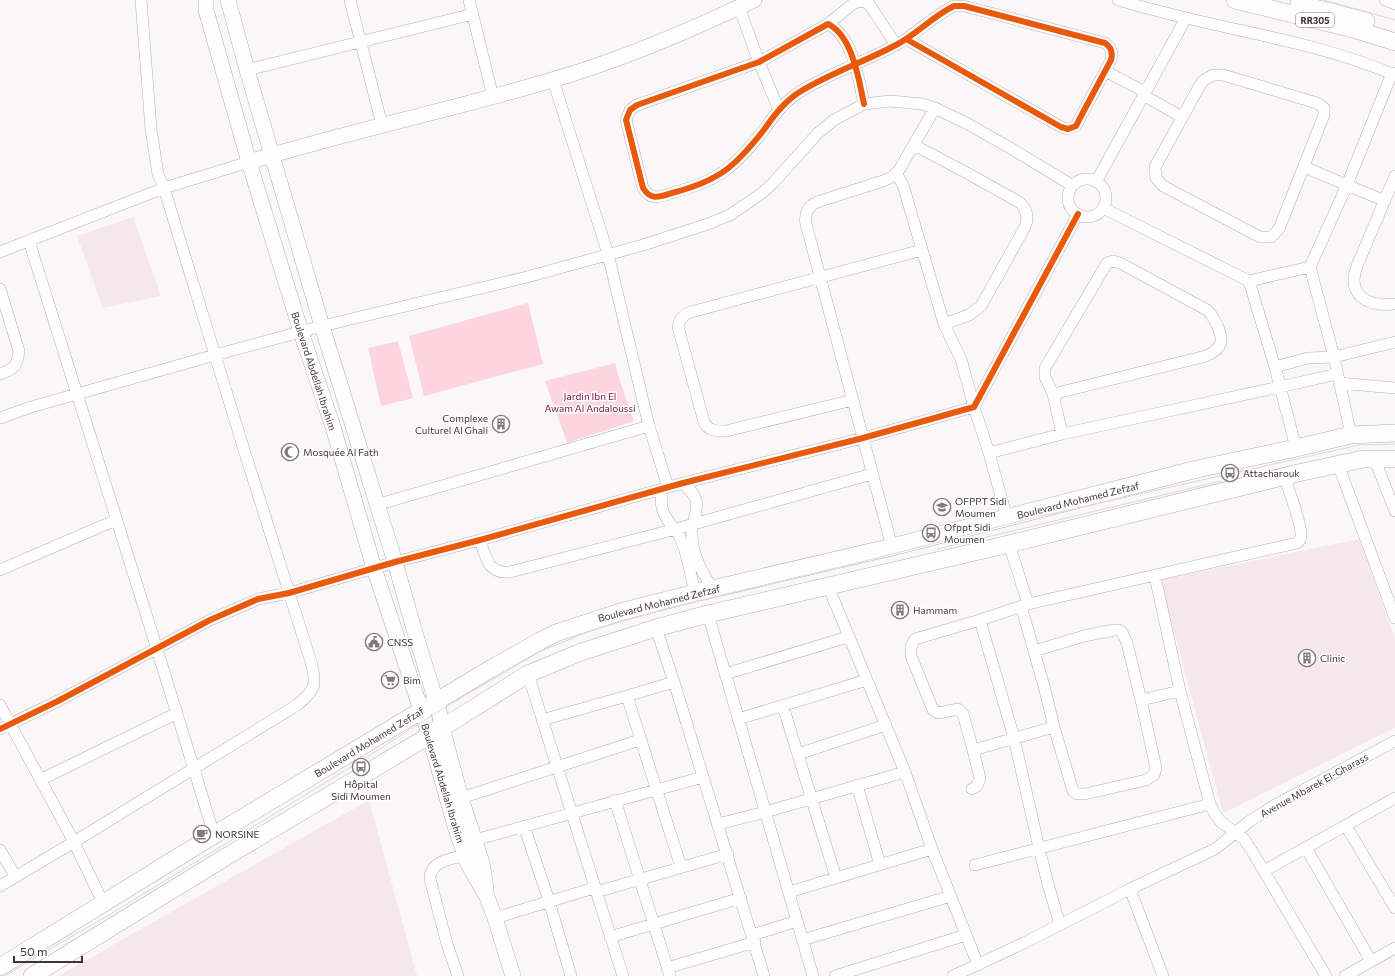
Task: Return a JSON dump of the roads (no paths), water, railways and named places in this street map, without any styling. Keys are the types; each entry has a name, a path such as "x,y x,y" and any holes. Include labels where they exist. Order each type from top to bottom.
{"main road":[{"name":"RR305","path":"1235,0 1353,29 1395,42"},
{"name":"RR305","path":"1282,0 1358,18 1395,30"},
{"name":"Boulevard Mohamed Zefzaf","path":"0,967 214,835 509,658 556,634 620,612 892,547 1197,469 1351,435 1395,433"},
{"path":"32,976 528,674 581,652 656,628 708,614 1009,544 1284,476 1363,459 1395,459"}],"street":[{"path":"0,886 298,704 313,690 315,682 164,188 158,174 151,129 141,0"},
{"name":"Boulevard Abdellah Ibrahim","path":"206,0 206,10 249,162 301,332 333,427 374,568 421,711 436,731 461,798 473,850 468,864 487,897 514,976"},
{"name":"Boulevard Abdellah Ibrahim","path":"228,0 246,70 440,716 436,731 454,826 473,850"},
{"path":"350,0 382,125"},
{"path":"470,0 493,97"},
{"path":"0,252 164,188 272,155 553,80 648,47 754,0"},
{"path":"1118,0 1186,18 1314,48 1340,55 1394,74 1347,185 1310,267 1334,358 1351,435"},
{"path":"828,24 759,62 637,105 630,110 626,116 626,125 643,188 646,192 652,197 658,197 688,188 721,174 744,155 779,110 791,98 805,89 901,42 950,8 964,6 1105,43 1111,50 1112,56 1076,126 1071,129 1067,129 901,42 869,4 860,1 828,24"},
{"path":"740,7 759,62 779,110"},
{"path":"246,70 473,14"},
{"path":"1096,182 1186,18"},
{"path":"828,24 832,26 844,39 855,65 864,104"},
{"path":"1105,71 1182,117"},
{"path":"1213,75 1223,75 1317,103 1324,108 1324,115 1278,232 1271,237 1260,237 1163,186 1156,178 1155,167 1182,117 1200,85 1204,80 1213,75"},
{"path":"553,80 608,254 665,488 661,502 664,513 676,529 683,544 695,593"},
{"path":"0,418 31,407 215,355 322,326 513,281 643,245 708,224 730,215 752,200 773,183 818,133 834,120 864,104 890,101 922,104 935,108 1006,145 1073,186"},
{"path":"892,547 820,277 805,215 810,207 822,200 883,181 896,173 935,108"},
{"path":"914,145 967,172 1019,202 1026,209 1028,218 1025,227 981,306 969,315 944,324"},
{"path":"1304,167 1385,201"},
{"path":"896,173 903,185 944,324 961,359 1007,518"},
{"path":"1395,176 1356,270 1354,285 1358,294 1366,300 1375,303 1395,304"},
{"path":"1090,180 1096,182 1101,185 1104,190 1106,202 1103,208 1096,215 1082,216 1070,207 1070,191 1078,182 1090,180"},
{"path":"1103,208 1249,280 1310,267"},
{"path":"5,726 58,701 210,620 258,599 289,593 395,562 480,540 683,483 863,438 974,407 1078,214"},
{"path":"29,241 76,394 158,649 214,835"},
{"path":"853,400 726,431 717,431 706,427 678,327 679,321 684,315 692,312 922,250"},
{"path":"1053,394 1206,356 1218,347 1221,340 1221,333 1211,314 1207,310 1122,264 1110,261 1103,268 1046,365 1046,377 1053,394 1062,434"},
{"path":"1249,280 1275,367 1296,448"},
{"path":"0,289 19,351 14,367 9,371 0,374"},
{"path":"1275,367 1308,358 1334,358 1395,342"},
{"path":"989,453 1062,434 1280,387 1338,378 1395,388"},
{"path":"376,505 649,426"},
{"path":"1374,458 1390,488 1395,511"},
{"path":"1338,464 1395,618"},
{"path":"480,540 487,561 493,569 502,573 676,529 872,474"},
{"path":"972,789 978,786 980,780 973,750 961,711 955,709 938,713 933,710 910,652 916,639 1025,605 1297,543 1301,536 1300,526 1284,476"},
{"path":"683,483 696,499 697,506 692,534 697,556 706,578 713,589"},
{"path":"0,570 116,520"},
{"path":"1009,544 1025,605 1034,651 1070,785 1073,791 1076,793 1085,794 1146,780 1154,775 1156,768 1142,700 1127,643 1123,634 1119,630 1114,630 1084,636 1034,651"},
{"path":"1154,576 1180,691 1210,804 1221,822 1244,839 1326,976"},
{"path":"828,586 905,772 932,849 978,965"},
{"path":"708,614 813,976"},
{"path":"980,620 1014,738 1039,848 1060,925"},
{"path":"656,628 728,854 764,976"},
{"path":"725,674 848,637"},
{"path":"528,674 623,976"},
{"path":"738,719 867,680"},
{"path":"542,720 674,682"},
{"path":"1142,700 1180,691"},
{"path":"627,696 681,867"},
{"path":"0,704 5,726 40,780 74,842 103,903"},
{"path":"783,706 836,878"},
{"path":"40,780 177,713"},
{"path":"798,754 886,726"},
{"path":"973,750 1054,727"},
{"path":"461,798 640,740"},
{"name":"Avenue Mbarek El-Gharass","path":"953,976 1215,849 1237,833 1250,821 1275,805 1395,741"},
{"path":"718,824 905,772"},
{"path":"458,976 447,944 430,879 432,869 448,860 524,826 703,777"},
{"path":"857,785 880,865"},
{"path":"1264,871 1395,798"},
{"path":"616,800 668,972 797,921"},
{"path":"975,865 1210,804"},
{"path":"524,826 549,901 571,976"},
{"path":"1346,826 1395,908"},
{"path":"1306,848 1371,961"},
{"path":"789,892 932,849"},
{"path":"0,850 15,876"},
{"path":"495,918 549,901 639,880 728,854"},
{"path":"1130,889 1162,976"},
{"path":"802,940 951,896"},
{"path":"610,937 741,898"},
{"path":"835,976 966,935"},
{"path":"1345,976 1395,948"}],"tram line":[{"path":"1324,0 1395,20"},
{"path":"5,976 109,915 359,762 439,711 541,651 590,631 668,608 873,559 1028,519 1359,445 1395,444"},
{"path":"937,549 1221,481"}],"place":[{"name":"Complexe Culturel Al Ghali","path":"501,424"},
{"name":"Mosquée Al Fath","path":"290,452"},
{"name":"Attacharouk","path":"1230,473"},
{"name":"OFPPT Sidi Moumen","path":"942,507"},
{"name":"Ofppt Sidi Moumen","path":"931,533"},
{"name":"Hammam","path":"900,610"},
{"name":"CNSS","path":"374,642"},
{"name":"Clinic","path":"1307,658"},
{"name":"Bim","path":"390,680"},
{"name":"Hôpital Sidi Moumen","path":"361,767"},
{"name":"NORSINE","path":"202,834"}],"park label":[{"name":"Jardin Ibn El Awam Al Andaloussi","path":"590,402"}]}
